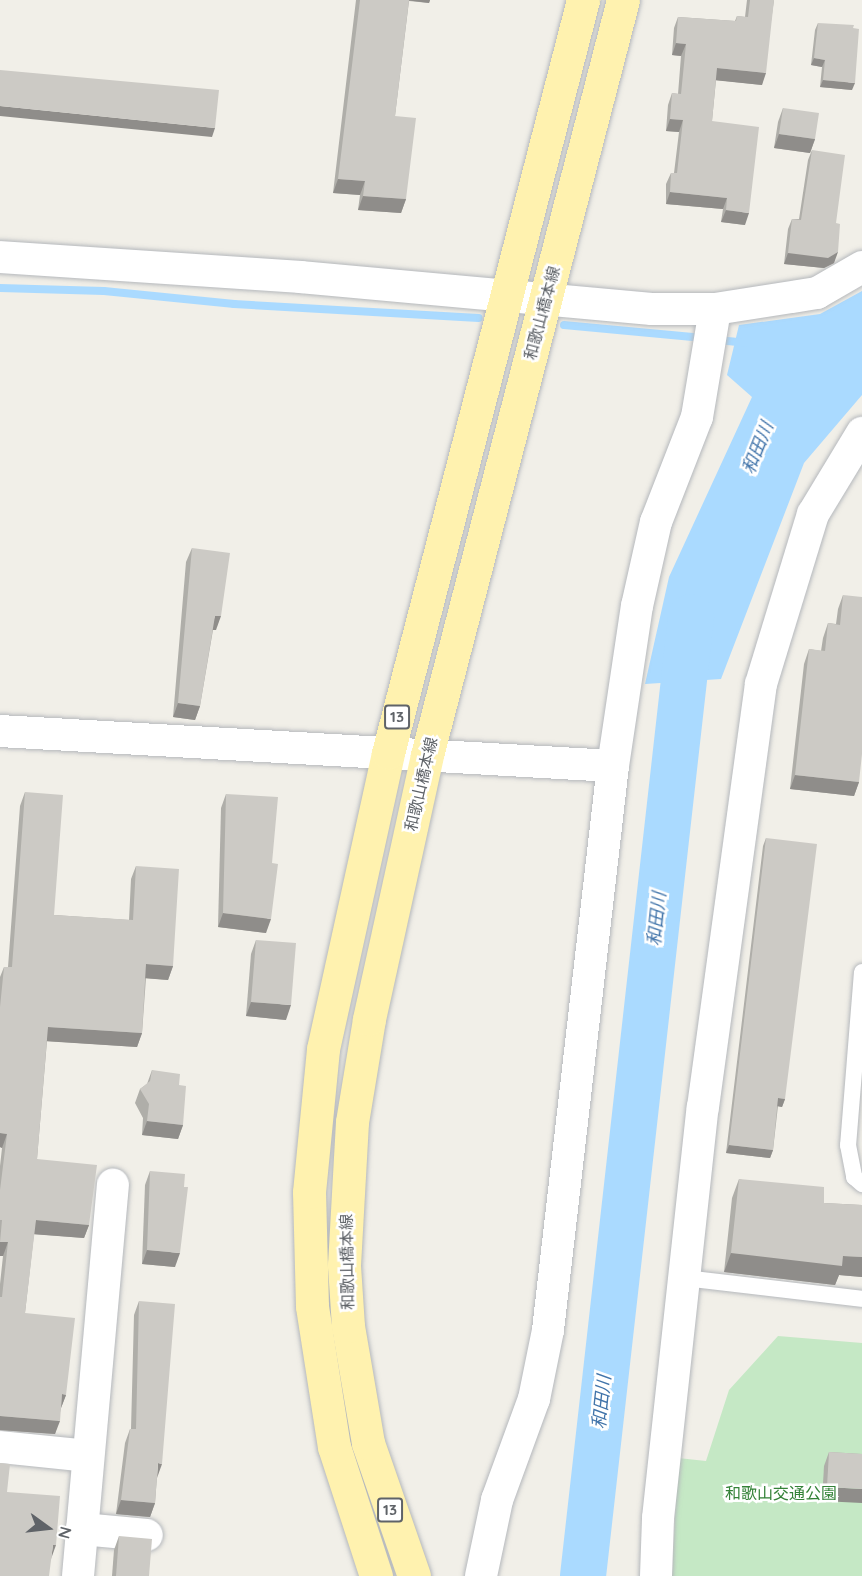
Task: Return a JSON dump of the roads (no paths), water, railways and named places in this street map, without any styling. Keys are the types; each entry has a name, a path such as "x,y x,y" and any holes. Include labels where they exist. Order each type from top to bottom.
{"main road":[{"name":"13","path":"376,1576 334,1447 312,1306 309,1192 323,1049 388,753 583,0"},
{"name":"和歌山橋本線","path":"414,1576 368,1443 348,1326 344,1265 351,1143 369,1019 427,755 623,0"}],"street":[{"path":"0,257 652,309 716,309 817,293 862,267"},
{"path":"481,1576 497,1500 534,1399 548,1330 613,766 637,606 656,522 697,417 716,309"},
{"path":"656,1576 702,1107 761,684 813,514 862,433"},
{"path":"0,731 613,766"},
{"path":"78,1576 113,1185"},
{"path":"0,1447 88,1456"},
{"path":"82,1529 147,1535"}],"lane":[{"path":"862,972 848,1144 854,1177 862,1184"},
{"path":"684,1278 862,1299"}],"water":[{"path":"862,291 862,395 804,463 721,679 645,684 669,577 752,397 727,375 739,325 820,314"}],"waterway":[{"path":"0,288 104,291 234,304 479,318"},
{"path":"564,325 703,338"},
{"path":"718,340 745,343"},
{"name":"和田川","path":"583,1576 691,617"}],"park label":[{"name":"和歌山交通公園","path":"781,1493"}]}
